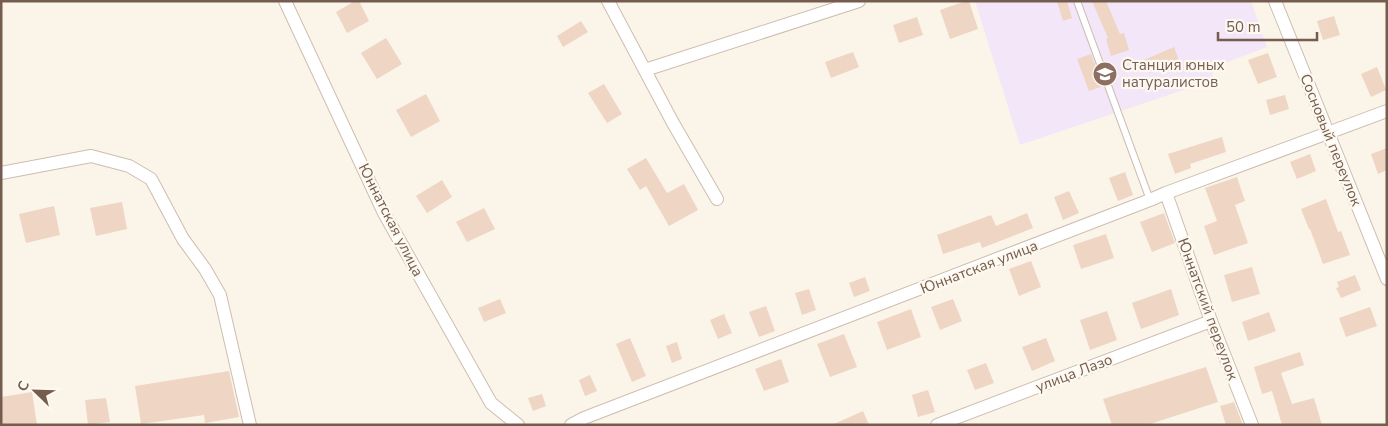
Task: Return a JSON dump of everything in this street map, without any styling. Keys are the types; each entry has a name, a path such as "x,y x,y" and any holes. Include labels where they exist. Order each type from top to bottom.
{"street":[{"name":"Юннатская улица","path":"285,1 384,213 491,403 518,425"},
{"path":"608,1 672,124 717,199"},
{"path":"645,70 859,1"},
{"name":"Сосновый переулок","path":"1275,1 1387,279"},
{"name":"Юннатская улица","path":"571,425 584,418 1166,193 1387,111"},
{"path":"1,173 91,156 129,166 151,180 183,239 209,275 220,295 250,425"},
{"name":"Юннатский переулок","path":"1166,193 1211,321 1252,425"},
{"name":"улица Лазо","path":"936,425 1211,321"}],"lane":[{"path":"1077,1 1150,200"}],"shaded area":[{"name":"Станция юных натуралистов","path":"975,1 1251,1 1267,47 1212,68 1213,80 1020,145"}],"building":[{"path":"355,1 359,1 369,21 347,33 336,12"},
{"path":"969,1 978,29 950,39 940,10"},
{"path":"1057,1 1067,1 1072,18 1063,21"},
{"path":"1092,1 1106,1 1120,34 1124,33 1129,50 1111,56 1106,39 1108,38"},
{"path":"1334,16 1340,35 1323,40 1317,21"},
{"path":"917,17 923,35 899,43 893,25"},
{"path":"581,21 588,32 563,47 557,36"},
{"path":"386,38 402,64 377,79 361,53"},
{"path":"1174,47 1179,61 1149,73 1144,60"},
{"path":"853,52 859,67 831,78 825,62"},
{"path":"1268,53 1277,77 1258,84 1248,60"},
{"path":"1091,54 1103,86 1089,91 1077,59"},
{"path":"1377,67 1386,90 1371,97 1361,74"},
{"path":"604,84 622,114 607,123 588,93"},
{"path":"426,94 440,121 411,137 396,110"},
{"path":"1285,95 1289,109 1270,115 1266,100"},
{"path":"1222,137 1226,152 1190,164 1191,168 1175,174 1168,154"},
{"path":"1387,148 1387,170 1378,174 1371,154"},
{"path":"1310,154 1316,171 1297,179 1290,162"},
{"path":"646,158 667,193 684,184 698,210 669,226 646,186 640,190 627,169"},
{"path":"1125,172 1133,195 1118,201 1109,178"},
{"path":"1237,177 1245,201 1235,205 1248,243 1214,255 1204,226 1217,221 1205,188"},
{"path":"442,180 452,197 427,213 416,196"},
{"path":"1069,191 1079,213 1063,220 1054,197"},
{"path":"1326,199 1338,232 1341,231 1350,255 1323,264 1301,209"},
{"path":"122,202 127,229 96,236 90,208"},
{"path":"54,206 60,235 26,243 19,214"},
{"path":"484,208 495,229 467,242 456,222"},
{"path":"1027,213 1033,228 982,248 980,242 943,254 937,235 991,215 996,226"},
{"path":"1164,213 1175,243 1152,252 1140,222"},
{"path":"1106,234 1114,258 1081,269 1073,245"},
{"path":"1031,261 1041,287 1019,296 1009,269"},
{"path":"1252,267 1260,294 1232,302 1224,275"},
{"path":"1355,275 1361,290 1341,298 1336,288 1339,287 1337,282"},
{"path":"865,277 870,291 854,297 849,283"},
{"path":"809,289 816,310 802,315 795,293"},
{"path":"1171,289 1179,315 1141,329 1132,303"},
{"path":"500,299 506,313 484,322 478,308"},
{"path":"953,299 962,321 940,330 931,307"},
{"path":"766,306 775,331 759,337 749,312"},
{"path":"1370,307 1377,326 1346,337 1339,318"},
{"path":"911,309 921,337 887,350 877,322"},
{"path":"1107,311 1117,340 1090,350 1080,320"},
{"path":"1269,312 1276,331 1248,341 1242,322"},
{"path":"724,314 732,333 718,339 710,320"},
{"path":"844,334 857,367 830,377 817,344"},
{"path":"630,338 646,376 632,382 616,344"},
{"path":"1046,338 1055,361 1032,371 1022,347"},
{"path":"677,342 682,359 672,363 666,346"},
{"path":"1300,352 1304,365 1281,373 1292,404 1314,398 1322,425 1282,425 1272,391 1262,394 1254,367"},
{"path":"781,359 789,382 764,391 755,369"},
{"path":"986,363 994,383 975,390 967,370"},
{"path":"1206,367 1218,402 1147,425 1112,425 1103,399"},
{"path":"229,371 239,417 205,423 204,415 141,424 135,386"},
{"path":"590,375 597,391 585,396 579,380"},
{"path":"928,390 935,412 918,417 912,395"},
{"path":"32,392 37,425 1,425 1,397"},
{"path":"542,394 546,406 533,411 528,398"},
{"path":"106,398 110,422 88,425 85,400"},
{"path":"1234,402 1243,425 1226,425 1220,406"},
{"path":"863,411 869,425 832,425"}],"place":[{"name":"Станция юных натуралистов","path":"1105,74"}]}
